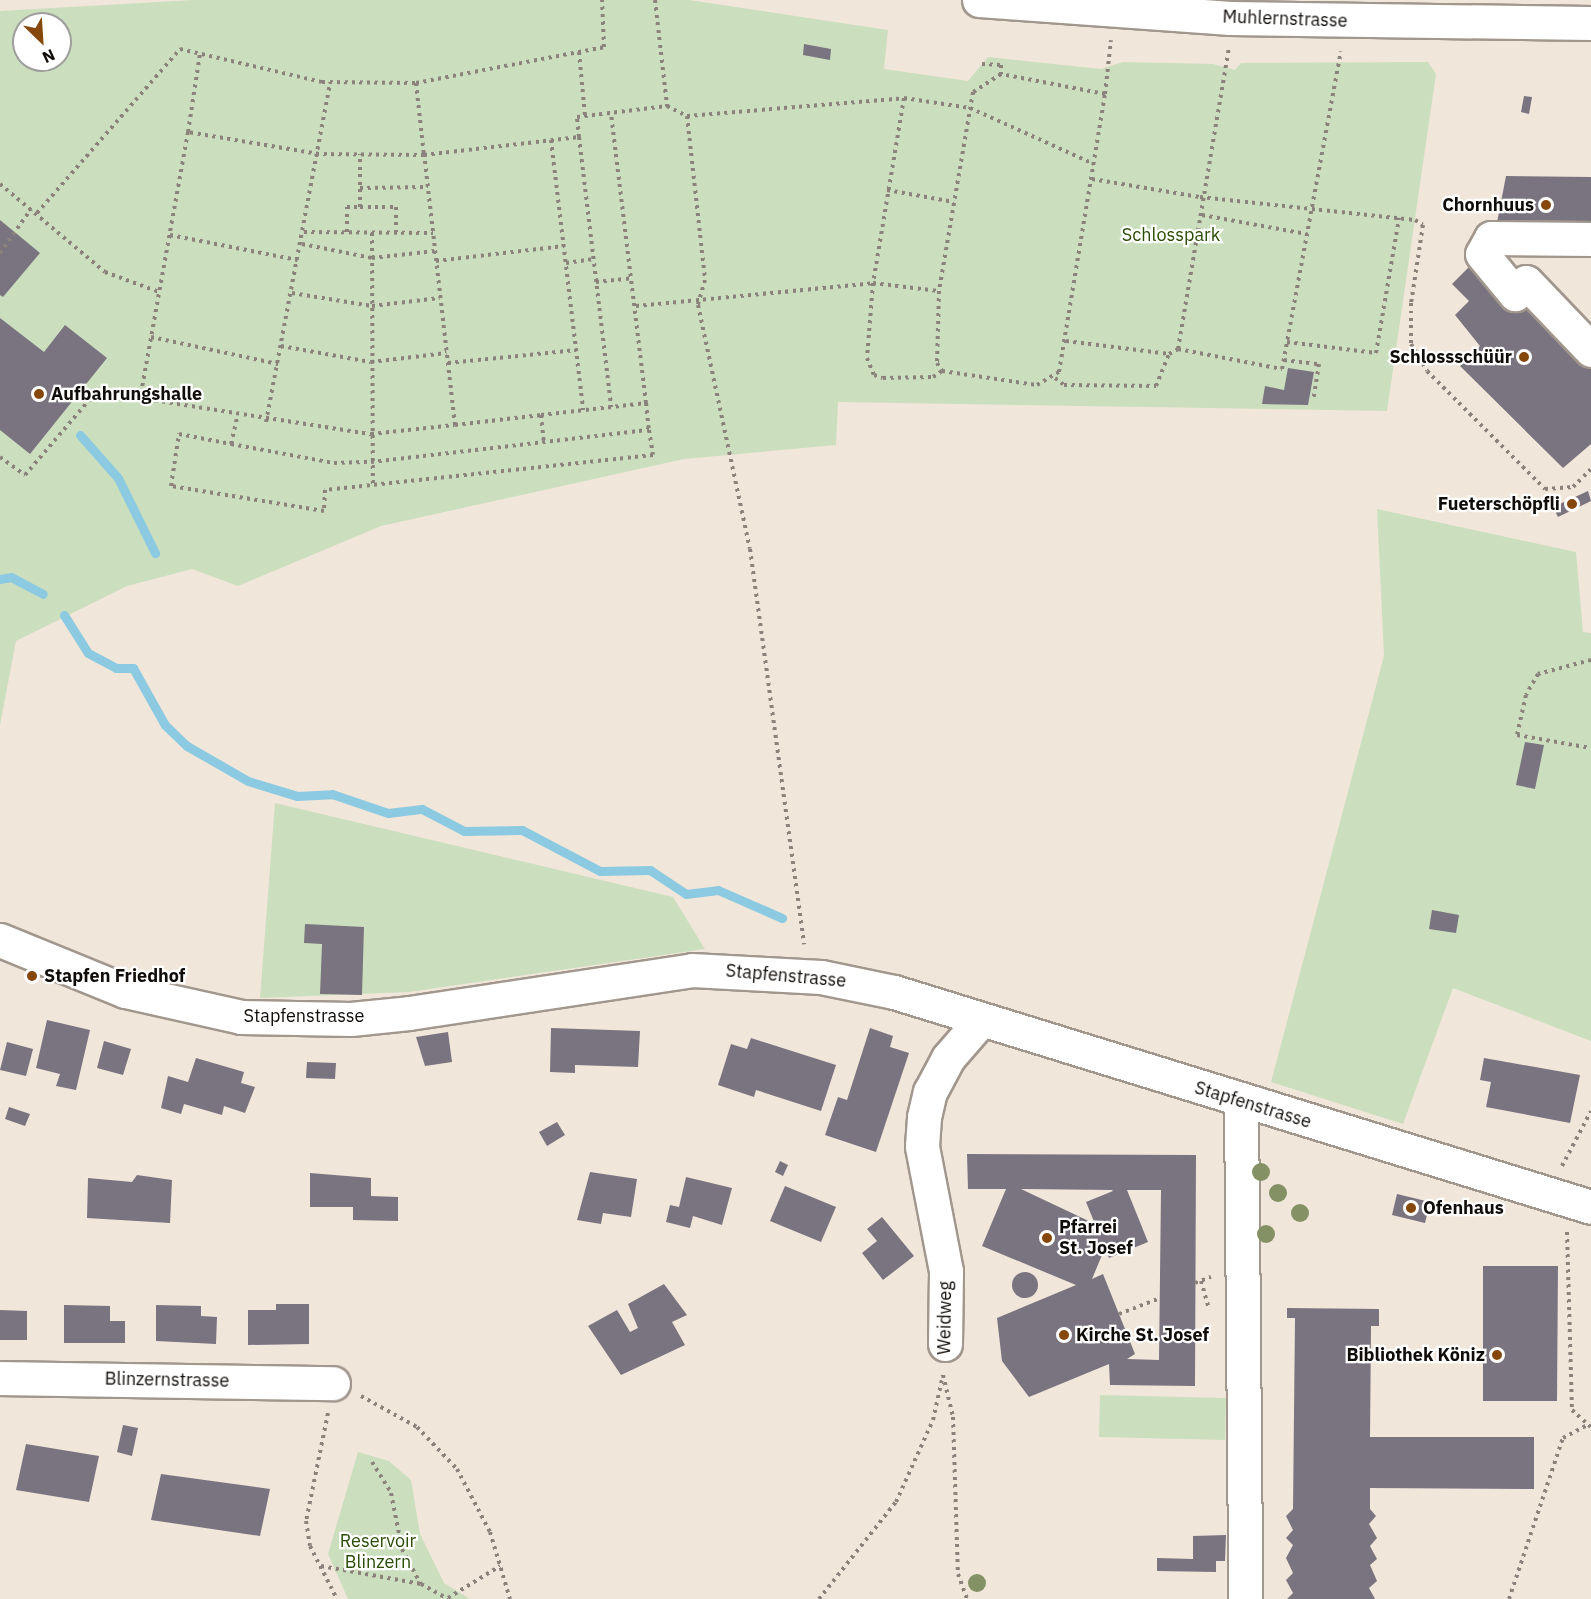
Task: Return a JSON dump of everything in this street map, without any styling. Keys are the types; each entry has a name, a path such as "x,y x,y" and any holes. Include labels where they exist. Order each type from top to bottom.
{"street":[{"name":"Muhlernstrasse","path":"979,0 1114,13 1230,18 1591,23"},
{"path":"1591,239 1491,238 1482,254 1515,294 1526,282 1591,350"},
{"name":"Stapfenstrasse","path":"0,940 125,991 241,1017 351,1019 409,1013 692,970 804,974 894,992 1591,1208"},
{"name":"Weidweg","path":"944,1359 946,1271 922,1146 924,1117 930,1092 948,1058 981,1020"},
{"path":"1241,1101 1245,1599"},
{"name":"Blinzernstrasse","path":"0,1378 333,1383"}],"path":[{"path":"37,213 180,49 330,82 416,83 604,47 602,0"},
{"path":"655,0 667,106"},
{"path":"1055,378 1066,341 1105,94 1114,13"},
{"path":"1178,349 1228,70 1230,18"},
{"path":"1066,341 1168,354 1178,349 1280,369 1284,360 1347,21"},
{"path":"579,52 585,116"},
{"path":"140,398 200,54"},
{"path":"982,64 1001,65 1001,74"},
{"path":"942,371 937,363 939,291 970,108 980,84 1001,74 1105,94"},
{"path":"266,422 319,154 330,82"},
{"path":"416,83 455,425"},
{"path":"611,407 577,117 667,106 687,116 904,98 970,108 1094,164"},
{"path":"904,98 873,283 867,358 874,375 933,376 942,371 1037,385 1055,378"},
{"path":"611,113 653,455 373,488 326,490 324,511 171,486 179,434 334,463 371,462 649,430"},
{"path":"687,116 705,280 699,298 750,549 785,776 804,974"},
{"path":"188,132 319,154 424,155 579,137"},
{"path":"551,140 583,410"},
{"path":"360,154 360,207"},
{"path":"1092,179 1399,218 1423,225 1411,303 1411,344 1427,371 1545,489 1572,487 1591,469"},
{"path":"0,184 32,208 105,272 159,292"},
{"path":"360,188 428,188"},
{"path":"887,190 954,202"},
{"path":"347,232 347,207 396,207 396,232"},
{"path":"0,253 32,208"},
{"path":"1202,215 1308,234"},
{"path":"1287,342 1376,353 1399,218"},
{"path":"304,232 433,232"},
{"path":"372,233 371,462 373,488"},
{"path":"170,235 298,260"},
{"path":"302,244 372,258 435,251"},
{"path":"436,261 564,246"},
{"path":"566,263 594,259"},
{"path":"596,282 632,278"},
{"path":"636,306 699,298 873,283 939,291"},
{"path":"292,293 372,306 440,298"},
{"path":"152,337 278,364"},
{"path":"281,346 371,362 447,353"},
{"path":"448,363 576,350"},
{"path":"1055,378 1064,384 1156,386 1168,354"},
{"path":"1284,360 1319,364 1314,401"},
{"path":"0,457 25,475 91,398 140,398 266,422 371,434 646,403"},
{"path":"541,415 544,443"},
{"path":"231,444 237,417"},
{"path":"1591,660 1538,674 1526,694 1517,735 1591,748"},
{"path":"1553,1196 1567,1149 1591,1111"},
{"path":"1509,1599 1563,1438 1589,1426 1572,1410 1566,1234"},
{"path":"1195,1283 1201,1281"},
{"path":"1119,1314 1160,1298"},
{"path":"944,1359 953,1417 958,1574 967,1599"},
{"name":"Weidweg","path":"819,1599 896,1502 933,1420 944,1359"},
{"path":"337,1599 320,1566 306,1521 333,1383 417,1427 442,1449 490,1532 510,1599"},
{"path":"372,1462 391,1493 402,1549 421,1584"},
{"path":"320,1566 421,1584 448,1599 500,1566"}],"green space":[{"name":"Schlosspark","path":"193,0 689,0 888,30 884,69 968,81 988,57 1101,69 1123,62 1213,64 1235,70 1241,63 1428,62 1436,74 1387,411 838,402 836,445 684,459 381,526 238,586 192,569 127,586 16,641 0,725 0,11"},
{"path":"1377,509 1576,552 1583,632 1591,633 1591,1041 1453,988 1403,1124 1271,1082 1384,656"},
{"path":"275,803 673,897 705,949 409,992 260,998"},
{"path":"1100,1395 1226,1398 1225,1440 1099,1437"},
{"name":"Reservoir Blinzern","path":"358,1452 389,1461 411,1480 420,1534 444,1583 470,1599 348,1599 328,1554"}],"building":[{"path":"804,44 831,49 830,60 803,55"},
{"path":"1524,96 1532,97 1529,114 1521,112"},
{"name":"Chornhuus","path":"1506,176 1591,177 1591,237 1495,233"},
{"path":"0,220 40,253 3,297 0,295"},
{"name":"Schlossschüür","path":"1475,261 1591,369 1591,444 1563,468 1460,366 1480,346 1455,315 1469,301 1452,284"},
{"name":"Aufbahrungshalle","path":"0,318 44,352 65,325 107,358 30,454 0,430"},
{"path":"1288,368 1314,372 1308,405 1262,404 1265,386 1284,390"},
{"name":"Fueterschöpfli","path":"1588,491 1591,501 1558,517 1553,507"},
{"path":"1525,742 1544,745 1535,789 1516,785"},
{"path":"1432,910 1459,915 1456,933 1429,929"},
{"path":"305,924 364,927 362,995 320,994 322,944 304,943"},
{"path":"47,1020 90,1030 76,1090 56,1086 60,1074 36,1068"},
{"path":"551,1028 640,1031 638,1067 575,1065 575,1073 550,1072"},
{"path":"870,1028 893,1036 890,1047 909,1053 876,1152 825,1135 838,1097 847,1100"},
{"path":"448,1032 452,1062 425,1066 416,1037"},
{"path":"751,1038 836,1065 821,1111 756,1090 754,1097 718,1085 731,1044 747,1049"},
{"path":"104,1041 131,1049 123,1075 97,1068"},
{"path":"7,1042 33,1049 26,1076 0,1070"},
{"path":"196,1058 244,1072 241,1083 255,1087 245,1113 224,1106 222,1115 184,1104 181,1114 161,1108 168,1076 188,1082"},
{"path":"1484,1058 1580,1075 1570,1123 1486,1107 1491,1082 1480,1080"},
{"path":"307,1062 336,1063 335,1079 306,1078"},
{"path":"9,1107 30,1114 25,1126 5,1119"},
{"path":"557,1122 565,1135 547,1146 539,1132"},
{"path":"967,1154 1196,1155 1195,1386 1110,1385 1109,1364 1029,1397 1002,1361 997,1318 1076,1285 982,1246 1006,1189 968,1189","holes":["1021,1189 1112,1190 1113,1191 1086,1202 1095,1224","1127,1190 1161,1190 1159,1360 1127,1359 1135,1354 1103,1274 1092,1279 1105,1248 1109,1258 1148,1242"]},
{"path":"780,1161 788,1165 783,1176 775,1172"},
{"path":"590,1172 637,1179 631,1217 603,1213 601,1224 577,1220"},
{"path":"310,1173 371,1178 371,1196 398,1197 398,1221 353,1220 353,1207 310,1207"},
{"path":"137,1175 172,1180 170,1223 87,1218 88,1178 132,1182"},
{"path":"686,1177 732,1188 722,1225 693,1216 690,1228 666,1222 670,1205 679,1207"},
{"path":"785,1186 836,1207 821,1242 770,1221"},
{"name":"Ofenhaus","path":"1397,1194 1430,1202 1425,1223 1392,1215"},
{"path":"882,1217 914,1256 883,1280 862,1253 877,1241 867,1229"},
{"path":"1483,1266 1558,1266 1557,1401 1483,1401"},
{"path":"1025,1272 1034,1276 1038,1285 1034,1294 1025,1298 1016,1294 1012,1285 1016,1276"},
{"path":"664,1284 687,1315 672,1322 685,1345 621,1375 588,1326 617,1310 630,1332 638,1328 628,1304"},
{"path":"276,1304 309,1304 309,1344 248,1345 248,1310 276,1310"},
{"path":"64,1305 110,1306 110,1321 125,1321 125,1343 64,1343"},
{"path":"156,1305 201,1306 201,1316 217,1317 216,1344 156,1341"},
{"path":"1287,1308 1379,1309 1379,1326 1371,1326 1370,1437 1534,1437 1534,1489 1370,1488 1370,1509 1376,1516 1369,1524 1377,1538 1370,1546 1377,1559 1370,1565 1377,1581 1369,1588 1375,1599 1287,1599 1293,1593 1286,1580 1293,1573 1286,1558 1293,1545 1286,1538 1293,1530 1286,1516 1293,1509 1295,1318 1287,1318"},
{"path":"0,1310 27,1311 27,1340 0,1340"},
{"path":"123,1425 138,1428 132,1456 117,1452"},
{"path":"26,1444 99,1456 89,1502 16,1490"},
{"path":"161,1474 270,1489 260,1536 151,1520"},
{"path":"1226,1535 1225,1561 1216,1561 1216,1572 1157,1571 1157,1558 1193,1559 1193,1536"}],"waterway":[{"path":"80,435 118,478 155,553"},
{"path":"0,579 11,577 43,594"},
{"path":"64,615 88,653 116,668 133,668 165,725 187,746 248,781 297,796 332,794 388,813 422,809 464,831 522,830 600,871 650,870 686,894 718,890 782,918"}],"place":[{"name":"Chornhuus","path":"1546,205"},
{"name":"Schlossschüür","path":"1524,357"},
{"name":"Aufbahrungshalle","path":"39,394"},
{"name":"Fueterschöpfli","path":"1572,504"},
{"name":"Stapfen Friedhof","path":"32,976"},
{"name":"Ofenhaus","path":"1411,1208"},
{"name":"Pfarrei St. Josef","path":"1047,1238"},
{"name":"Kirche St. Josef","path":"1064,1335"},
{"name":"Bibliothek Köniz","path":"1497,1355"}]}
